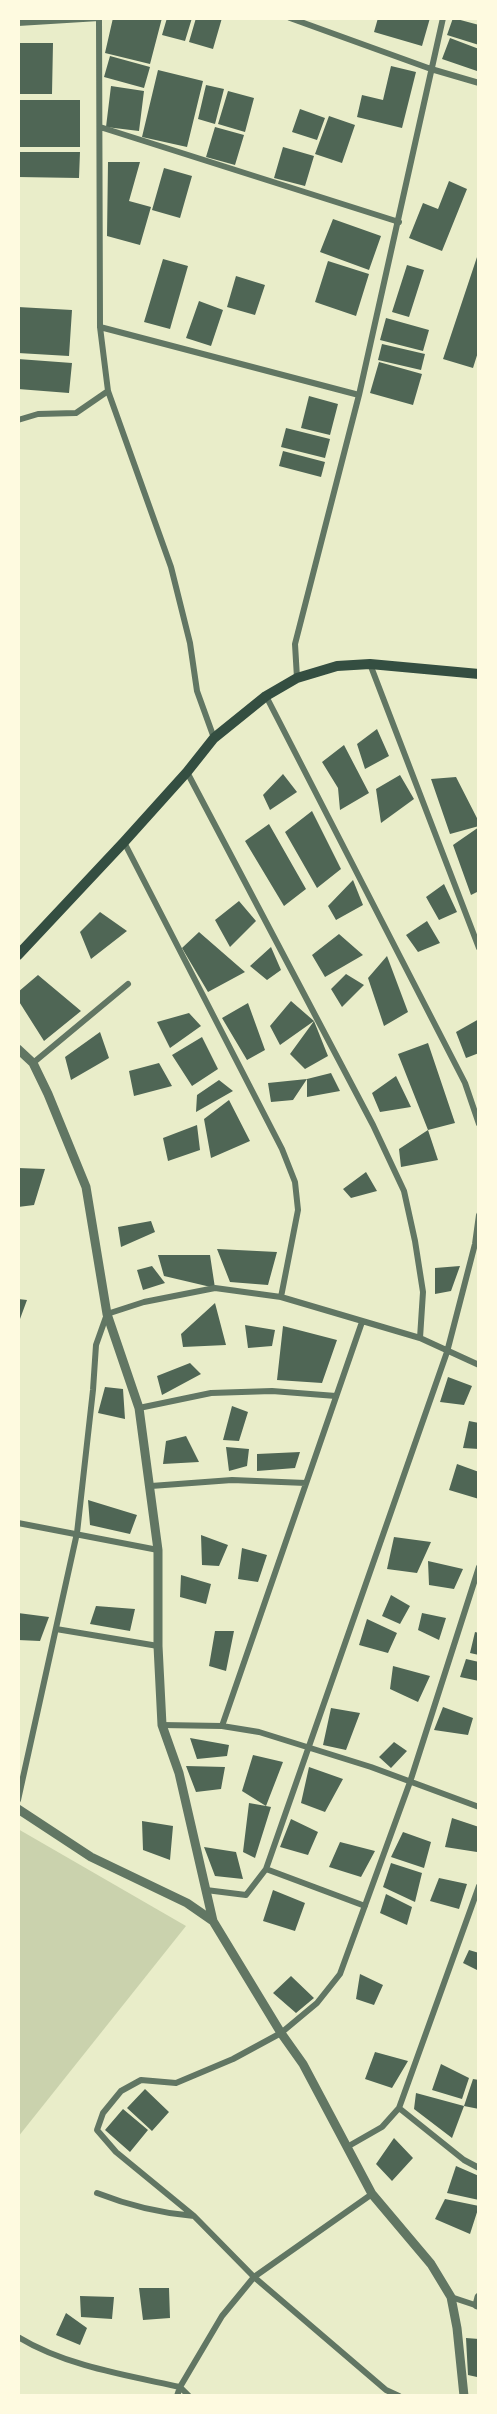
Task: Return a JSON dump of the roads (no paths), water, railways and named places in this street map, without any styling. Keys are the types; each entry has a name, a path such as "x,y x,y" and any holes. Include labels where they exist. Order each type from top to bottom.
{"main road":[{"path":"18,956 187,772 214,738 266,696 297,678 337,666 370,664 479,674"}],"street":[{"path":"18,23 99,18 100,327 108,391 171,567 190,642 197,691 214,738"},
{"path":"290,18 431,69 479,83"},
{"path":"297,678 295,644 359,395 443,18"},
{"path":"100,127 399,222"},
{"path":"100,327 359,395"},
{"path":"18,420 38,414 76,413 108,391"},
{"path":"370,664 479,948"},
{"path":"266,696 465,1083 479,1124"},
{"path":"187,772 373,1125 404,1191 423,1292 420,1338"},
{"path":"124,842 282,1149 295,1182 298,1210 281,1297"},
{"path":"33,1063 128,984"},
{"path":"18,1049 33,1063 86,1187 107,1314 139,1408 158,1550 158,1646 162,1725 180,1773 213,1922 281,2034 303,2064 372,2194 431,2264 451,2297 457,2328 464,2396"},
{"path":"206,1890 246,1895 266,1869 447,1352 475,1244 479,1215"},
{"path":"107,1314 144,1302 215,1288 281,1297 420,1338 479,1365"},
{"path":"18,1800 77,1533 96,1345 107,1314"},
{"path":"222,1726 362,1322"},
{"path":"139,1408 211,1393 272,1391 336,1396"},
{"path":"151,1486 232,1480 306,1483"},
{"path":"18,1523 158,1550"},
{"path":"399,2396 384,2393 254,2277 194,2216 116,2152 97,2130 103,2113 120,2091 141,2080 176,2083 233,2059 281,2034 317,2003 340,1974 410,1782 479,1567"},
{"path":"56,1629 158,1646"},
{"path":"162,1725 222,1726 259,1732 479,1807"},
{"path":"18,1809 91,1857 187,1903 213,1922"},
{"path":"266,1869 365,1906"},
{"path":"347,2147 382,2127 399,2108 479,1886"},
{"path":"399,2108 464,2160 479,2168"},
{"path":"97,2193 129,2206 162,2213 194,2216"},
{"path":"177,2396 222,2316 254,2277 372,2194"},
{"path":"451,2297 478,2303"},
{"path":"18,2337 39,2350 94,2368 180,2387 189,2396"}]}
